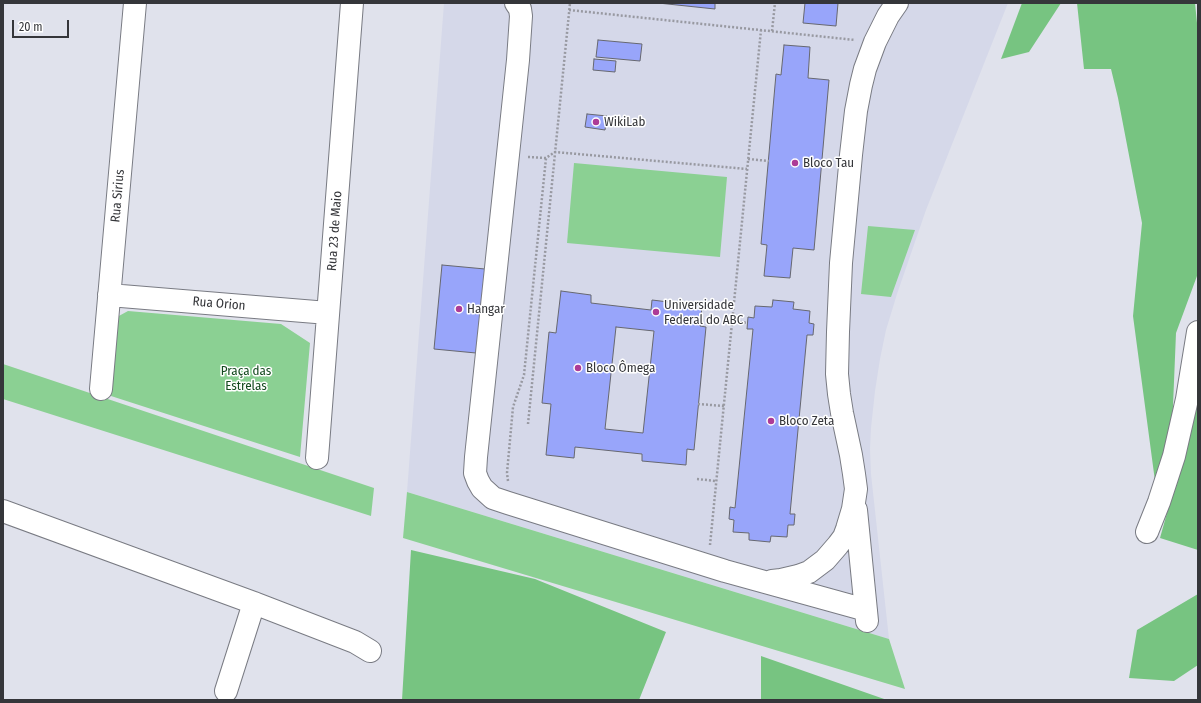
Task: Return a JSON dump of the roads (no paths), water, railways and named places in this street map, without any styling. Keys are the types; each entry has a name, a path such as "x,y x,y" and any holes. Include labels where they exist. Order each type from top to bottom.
{"street":[{"name":"Rua Sirius","path":"101,389 135,3"},
{"name":"Rua 23 de Maio","path":"317,458 352,3"},
{"path":"516,3 520,9 521,16 476,457 475,473 482,488 493,498 508,503 725,571 767,582 867,615 855,498 854,474 841,407 837,374 841,263 856,111 861,85 875,42 888,16 897,3"},
{"name":"Rua Orion","path":"109,295 328,313"},
{"path":"1147,532 1159,502 1174,456 1187,400 1198,332"},
{"path":"767,582 798,576 809,572 825,560 844,537 850,521 855,498"},
{"path":"3,511 254,603 355,642 370,651"},
{"path":"226,691 254,603"}],"place":[{"name":"WikiLab","path":"596,122"},
{"name":"Bloco Tau","path":"795,163"},
{"name":"Hangar","path":"459,309"},
{"name":"Universidade Federal do ABC","path":"656,312"},
{"name":"Bloco Ômega","path":"578,368"},
{"name":"Bloco Zeta","path":"771,421"}],"park label":[{"name":"Praça das Estrelas","path":"246,378"}]}
